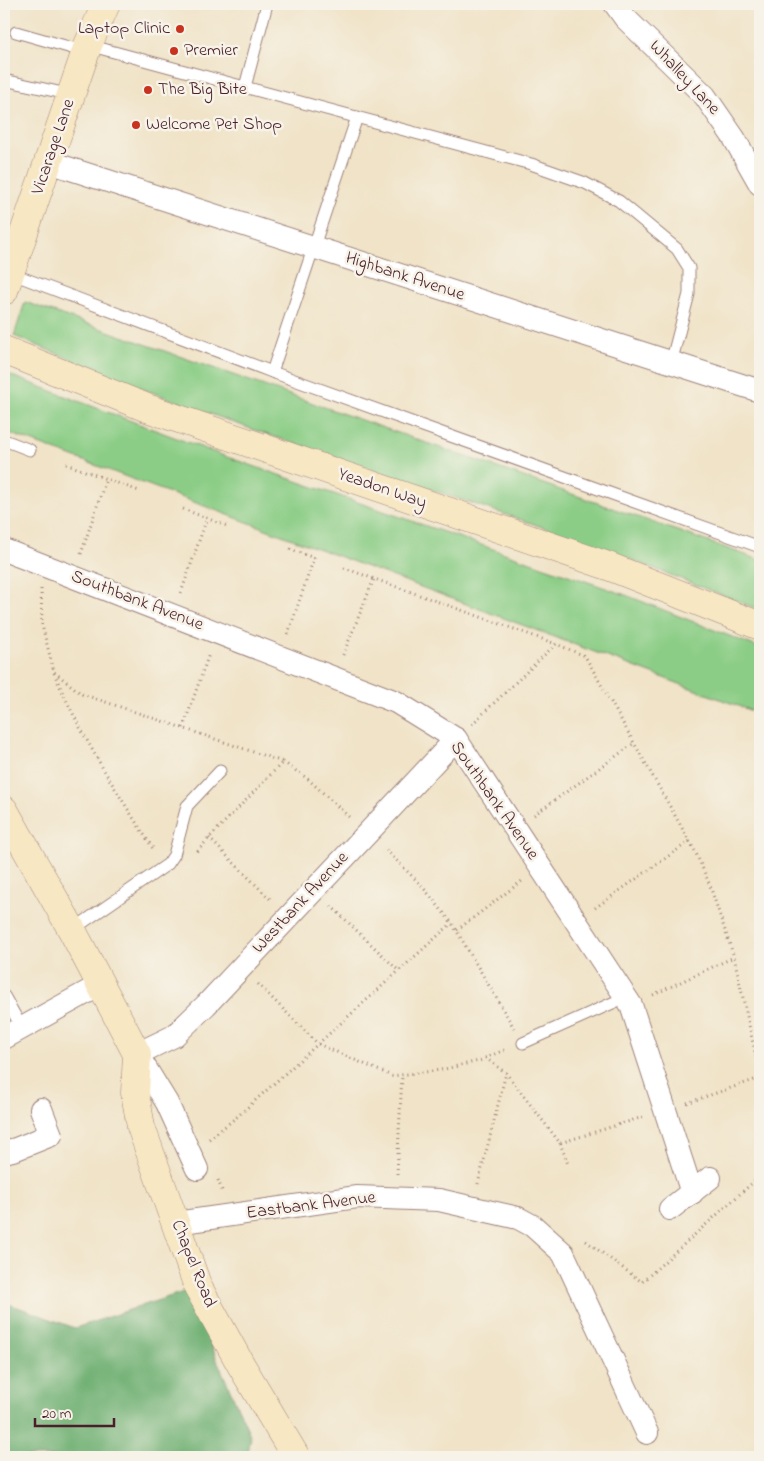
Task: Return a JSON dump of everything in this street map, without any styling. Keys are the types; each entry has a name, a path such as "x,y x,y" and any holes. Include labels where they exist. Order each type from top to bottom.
{"street":[{"name":"Vicarage Lane","path":"7,282 87,48 106,4"},
{"name":"Whalley Lane","path":"615,4 625,18 705,96 734,138 760,184"},
{"name":"Highbank Avenue","path":"49,162 760,391"},
{"name":"Yeadon Way","path":"4,350 147,408 608,566 760,626"},
{"name":"Southbank Avenue","path":"4,550 396,702 456,740 628,1001 692,1192"},
{"name":"Westbank Avenue","path":"137,1054 174,1036 242,968 456,740"},
{"path":"4,810 72,930 137,1054 168,1103 194,1161"},
{"path":"13,1033 100,984"},
{"name":"Chapel Road","path":"137,1054 135,1092 141,1127 198,1287 241,1365 296,1457"},
{"path":"4,1152 16,1150 51,1134 41,1109"},
{"path":"670,1209 710,1178"},
{"name":"Eastbank Avenue","path":"176,1223 357,1197 439,1200 518,1218 533,1226 563,1252 647,1433"}],"lane":[{"path":"245,87 267,4"},
{"path":"16,32 245,87 530,164 585,183 619,201 676,249 689,268 689,294 671,363"},
{"path":"4,80 72,94"},
{"path":"272,372 358,117"},
{"path":"7,282 272,372 760,547"},
{"path":"4,440 30,450"},
{"path":"72,930 168,864 174,855 187,806 220,771"},
{"path":"4,996 13,1033"},
{"path":"523,1043 628,1001"}],"path":[{"path":"66,464 139,491"},
{"path":"74,577 106,479"},
{"path":"183,509 227,526"},
{"path":"173,615 207,518"},
{"path":"280,657 314,558 290,549"},
{"path":"40,564 42,625 54,672 70,711 108,779 164,866"},
{"path":"344,568 585,656 633,744 690,841 709,883 734,957 760,1076 664,1110 560,1143"},
{"path":"334,678 374,579"},
{"path":"183,728 217,632"},
{"path":"456,740 556,644"},
{"path":"54,672 82,694 283,762 308,779 393,856 416,880 457,930 523,1043 482,1060"},
{"path":"515,829 633,744"},
{"path":"191,860 208,838 283,762"},
{"path":"208,838 289,917"},
{"path":"577,921 690,841"},
{"path":"457,930 540,867"},
{"path":"314,890 399,970"},
{"path":"194,1161 238,1116 452,923"},
{"path":"628,1001 734,957"},
{"path":"242,968 318,1044 392,1076 440,1070 487,1059 506,1073 560,1143 568,1164"},
{"path":"472,1208 506,1073"},
{"path":"396,1198 402,1075"},
{"path":"580,1237 642,1282 760,1176"}],"green space":[{"path":"25,302 760,560 760,610 581,540 251,429 138,387 14,336"},
{"path":"4,373 227,457 623,594 760,648 760,714 4,431"},
{"path":"192,1289 217,1360 251,1437 247,1457 4,1457 4,1302 75,1328"}],"place":[{"name":"Laptop Clinic","path":"180,29"},
{"name":"Premier","path":"174,51"},
{"name":"The Big Bite","path":"148,90"},
{"name":"Welcome Pet Shop","path":"136,125"}]}
